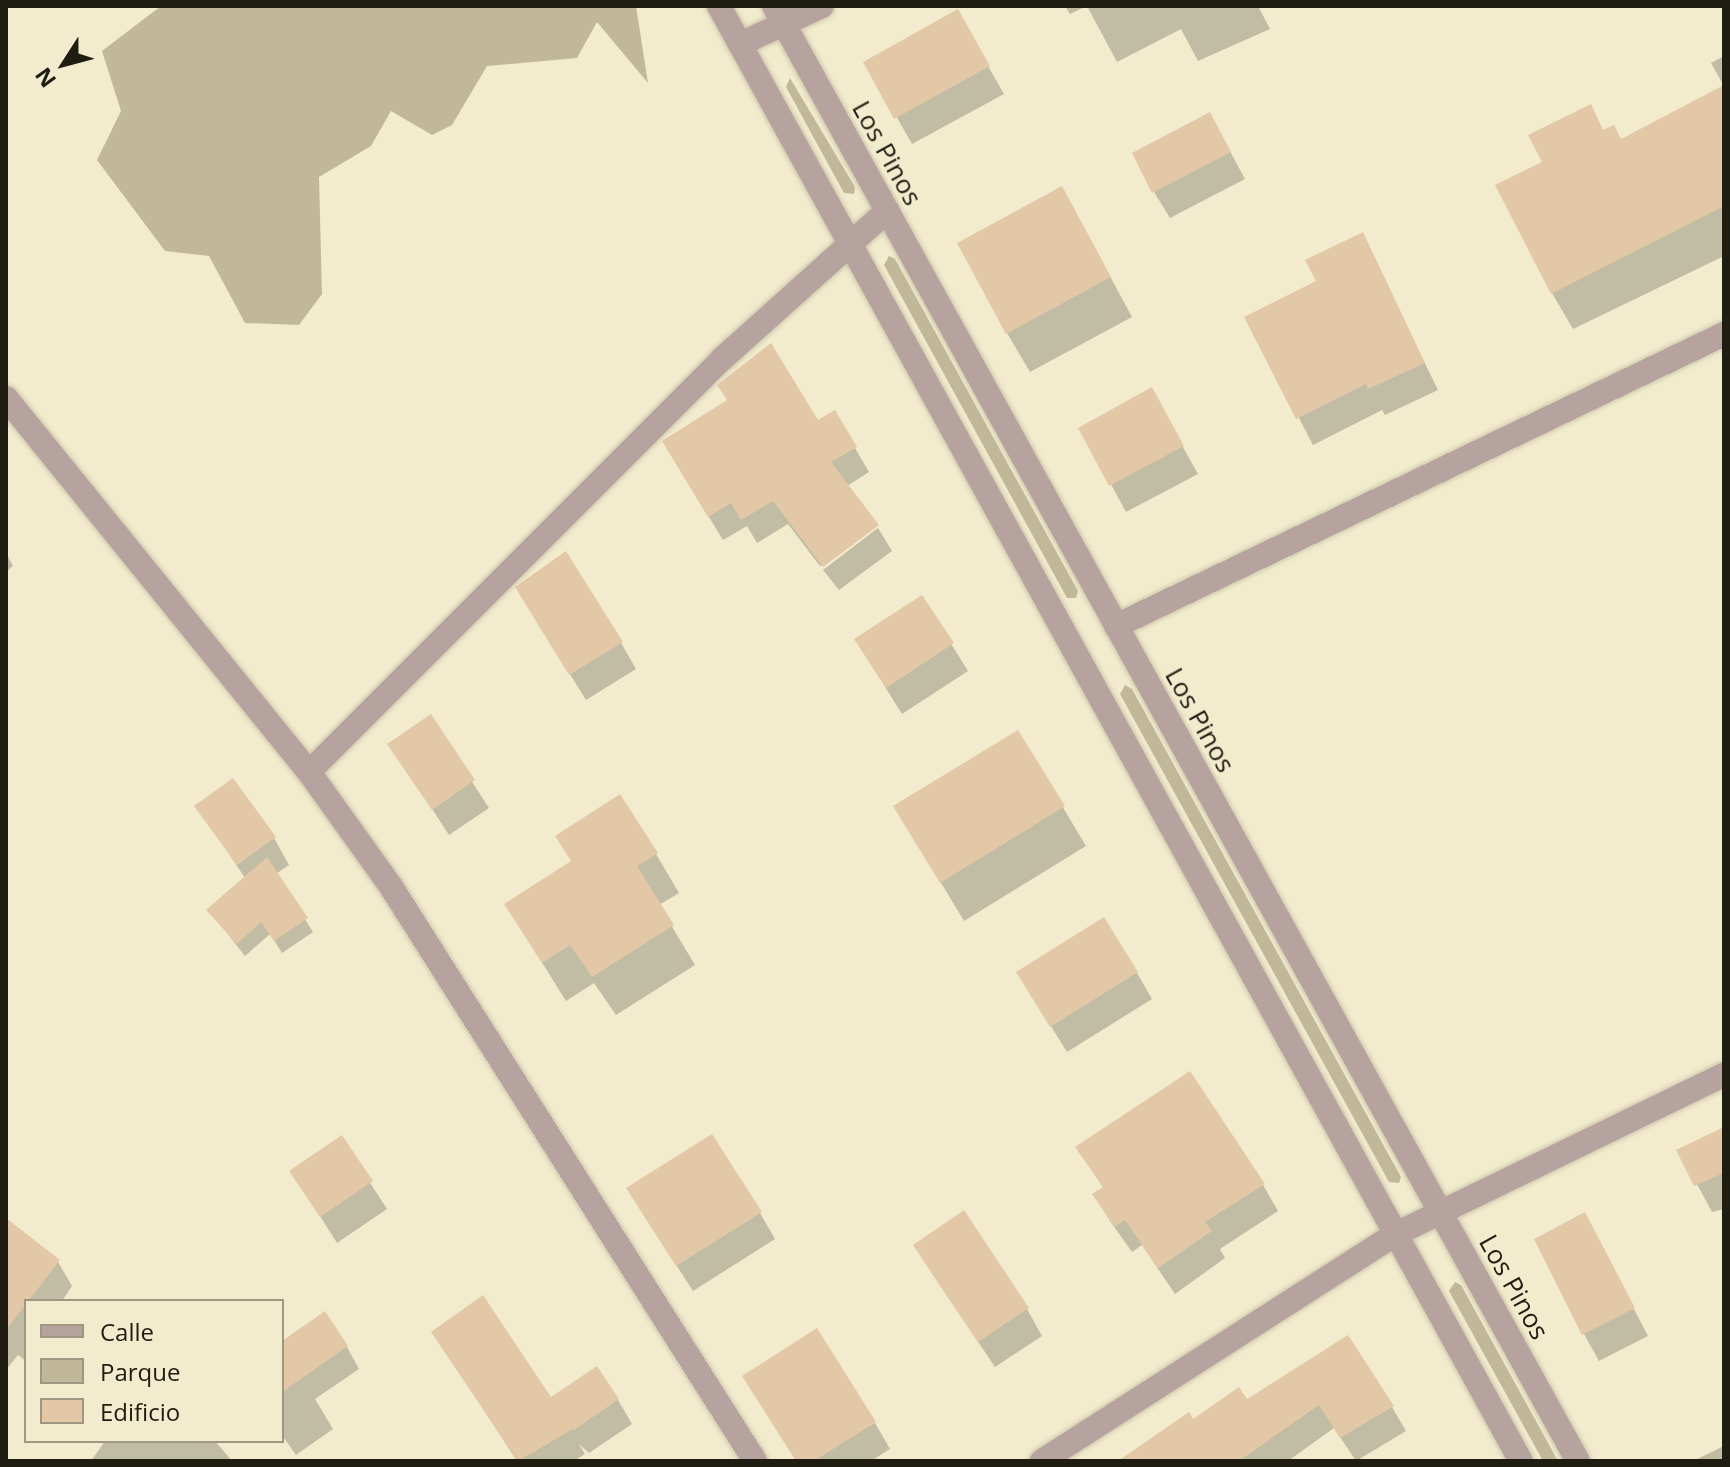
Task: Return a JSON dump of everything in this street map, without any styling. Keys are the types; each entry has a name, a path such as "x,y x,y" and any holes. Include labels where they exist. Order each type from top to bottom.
{"street":[{"path":"719,6 1521,1461"},
{"path":"740,44 779,15 822,6"},
{"name":"Los Pinos","path":"779,15 1578,1461"},
{"path":"309,772 722,359 887,211"},
{"path":"1116,626 1724,334"},
{"path":"6,398 309,772 390,885 755,1461"},
{"path":"1042,1461 1396,1234 1724,1075"}],"green space":[{"path":"161,6 636,6 648,83 597,22 577,58 487,66 452,125 432,135 391,111 371,146 319,177 322,294 299,325 245,323 209,256 165,251 97,160 121,111 102,51"},
{"path":"790,78 855,187 854,194 844,193 786,87"},
{"path":"889,256 895,259 1078,591 1076,598 1067,598 884,265"},
{"path":"1125,685 1132,689 1401,1177 1399,1183 1389,1182 1120,694"},
{"path":"1455,1282 1461,1285 1558,1461 1543,1461 1449,1291"}],"building":[{"path":"958,9 990,66 894,119 863,62"},
{"path":"1724,85 1724,206 1551,294 1495,185 1542,162 1528,135 1591,104 1603,130 1614,125 1621,139"},
{"path":"1210,112 1231,152 1152,193 1132,153"},
{"path":"1062,186 1111,277 1006,334 957,243"},
{"path":"1363,232 1425,363 1368,389 1366,384 1296,419 1244,317 1316,281 1305,260"},
{"path":"771,343 818,420 835,410 857,447 831,462 879,525 823,567 773,501 741,520 731,503 708,517 662,441 727,400 717,385"},
{"path":"1152,387 1184,446 1109,486 1078,428"},
{"path":"566,551 623,642 569,675 515,587"},
{"path":"922,595 954,643 886,688 854,639"},
{"path":"431,714 475,780 432,810 387,744"},
{"path":"1018,730 1065,806 940,883 893,806"},
{"path":"233,778 276,837 237,865 194,806"},
{"path":"620,794 658,853 637,866 674,925 592,977 570,945 542,963 504,904 571,861 555,836"},
{"path":"267,857 308,918 274,941 261,922 237,944 206,910"},
{"path":"1104,917 1138,972 1050,1027 1016,972"},
{"path":"1190,1071 1265,1184 1205,1222 1212,1231 1158,1268 1125,1220 1115,1227 1092,1194 1103,1187 1075,1147"},
{"path":"1724,1127 1724,1173 1694,1186 1676,1150"},
{"path":"712,1134 762,1212 676,1266 626,1188"},
{"path":"342,1135 373,1181 320,1217 289,1171"},
{"path":"964,1210 1029,1308 978,1342 913,1245"},
{"path":"1585,1212 1635,1308 1582,1335 1534,1239"},
{"path":"6,1218 60,1260 30,1299 24,1299 24,1307 6,1330"},
{"path":"483,1295 551,1397 597,1366 619,1399 574,1430 564,1416 573,1429 518,1461 431,1332"},
{"path":"325,1311 348,1346 284,1391 284,1340"},
{"path":"817,1328 876,1422 814,1461 796,1461 742,1376"},
{"path":"1348,1335 1394,1406 1340,1438 1319,1405 1239,1461 1118,1461 1189,1412 1193,1419 1239,1387 1247,1399"}]}
